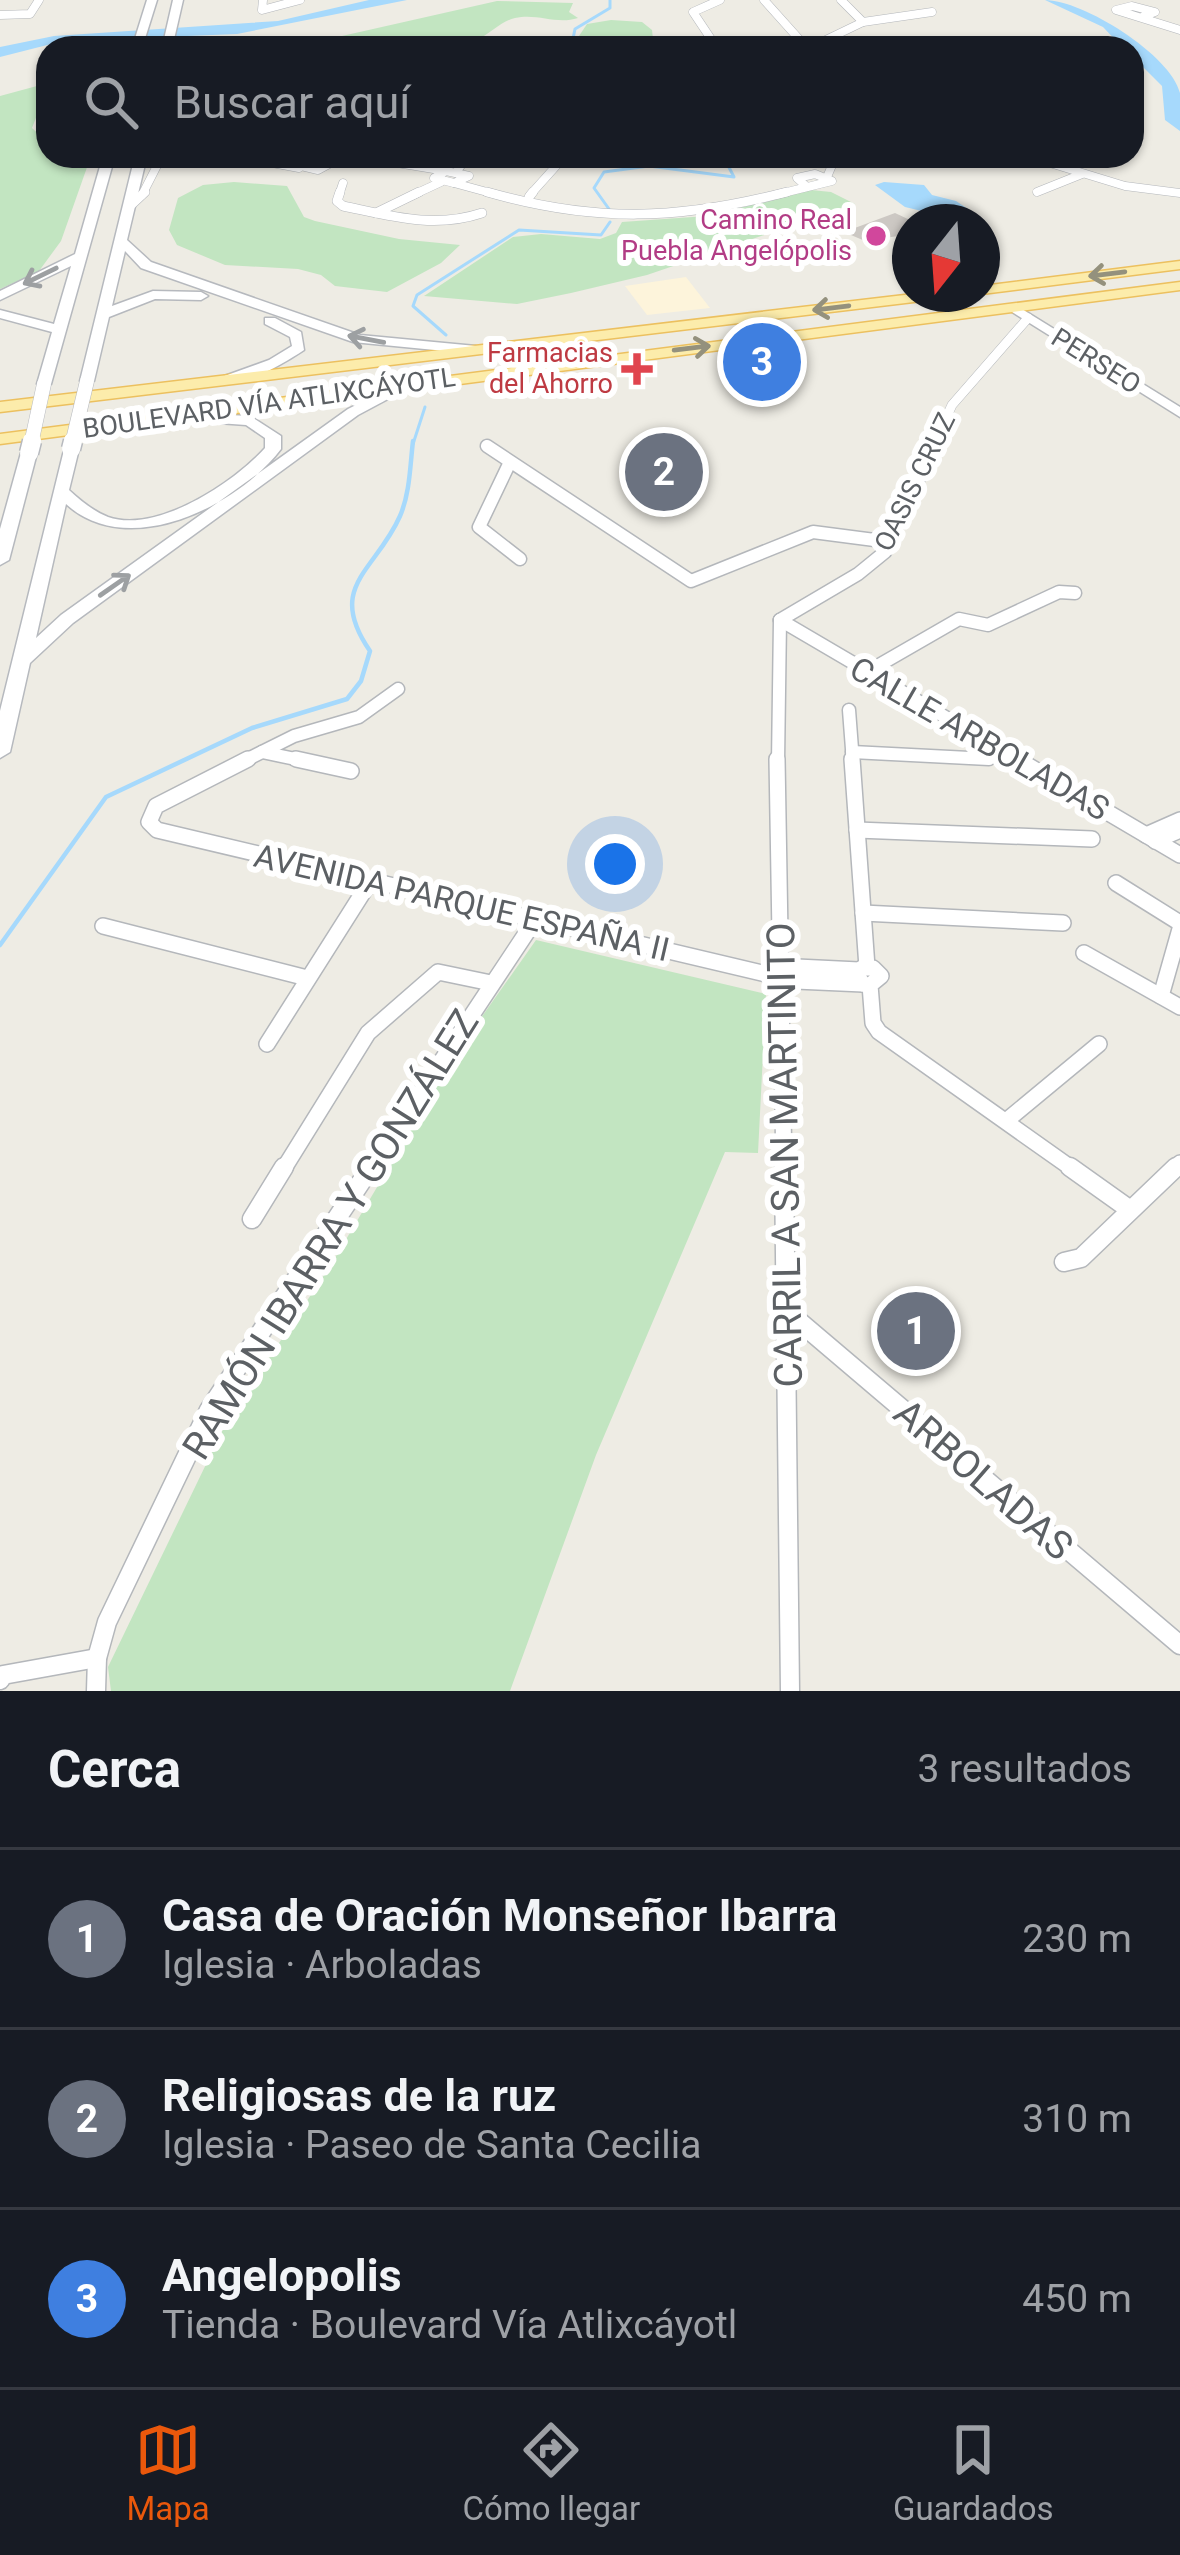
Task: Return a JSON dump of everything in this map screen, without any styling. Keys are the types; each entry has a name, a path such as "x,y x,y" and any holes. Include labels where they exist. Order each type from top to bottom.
{"main road":[{"path":"140,36 152,0"},
{"path":"170,36 178,0"},
{"path":"0,560 58,329 106,168"},
{"path":"0,752 139,168"},
{"path":"122,242 139,260 160,271 337,333 398,345 482,350"},
{"path":"0,296 79,257"},
{"path":"1000,288 1180,265"},
{"name":"BOULEVARD VÍA ATLIXCÁYOTL","path":"0,439 1180,286"},
{"path":"104,314 153,296 182,292 282,326 299,339 299,347 286,357 224,381"},
{"name":"BOULEVARD VÍA ATLIXCÁYOTL","path":"0,407 892,301"},
{"path":"0,314 58,329"},
{"path":"24,659 67,619 353,412 409,384"},
{"path":"62,493 78,510 96,519 159,523 197,508 261,463 274,448 273,436 250,421 166,418"}],"street":[{"path":"0,15 30,14 39,0"},
{"path":"262,5 300,0"},
{"path":"709,36 693,12 720,0"},
{"path":"764,0 797,36"},
{"path":"841,0 863,22"},
{"path":"833,36 863,22 932,12 918,0"},
{"path":"1142,7 1180,27 1142,17 1116,10 1142,7"},
{"path":"1142,17 1154,14"},
{"path":"130,206 147,191 157,168"},
{"path":"369,168 438,178 546,209 638,218 714,212 802,181 807,168"},
{"path":"431,168 465,172 468,179"},
{"path":"376,212 454,168"},
{"path":"529,197 554,168"},
{"path":"454,183 468,179 593,209 658,211 724,202 827,176 831,168"},
{"path":"1069,168 1180,190"},
{"path":"1089,168 1180,190"},
{"path":"1037,192 1082,174"},
{"path":"343,183 340,204 376,212 446,225 482,213"},
{"name":"PERSEO","path":"1013,308 1180,413"},
{"name":"OASIS CRUZ","path":"780,620 875,563 890,542 952,405 1028,318"},
{"path":"487,446 691,580 813,532 890,542"},
{"path":"510,462 479,527 520,559"},
{"path":"867,672 959,619 988,625 1059,592 1075,593"},
{"name":"CALLE ARBOLADAS","path":"780,620 1180,855"},
{"name":"CARRIL A SAN MARTINITO","path":"780,620 776,647 778,974 788,1312 790,1691"},
{"path":"261,752 294,736 359,717 398,689"},
{"path":"849,710 865,976 873,1023 879,1032 1129,1209"},
{"path":"261,752 351,771"},
{"name":"AVENIDA PARQUE ESPAÑA II","path":"261,752 156,806 149,822 157,830 369,883 796,981 865,976"},
{"path":"852,752 989,759"},
{"path":"1150,838 1180,820"},
{"path":"857,830 1092,839"},
{"path":"1150,838 1180,830"},
{"path":"267,1044 369,883"},
{"path":"1116,883 1180,926 1161,996"},
{"path":"863,913 1063,923"},
{"name":"RAMÓN IBARRA Y GONZÁLEZ","path":"96,1691 97,1658 106,1622 209,1410 535,920"},
{"path":"103,926 308,978"},
{"path":"1084,952 1180,1007"},
{"path":"252,1220 374,1026 438,972 490,982"},
{"path":"1006,1121 1099,1044"},
{"path":"1064,1262 1081,1258 1180,1163"},
{"name":"ARBOLADAS","path":"788,1312 1180,1645"},
{"path":"0,1680 3,1675 97,1658"}],"shaded area":[{"path":"686,277 710,308 647,315 625,286"}],"green space":[{"path":"497,1 573,3 569,12 578,18 515,18 483,36 342,36"},
{"path":"642,22 653,36 579,36 587,24"},
{"path":"36,86 32,128 36,132 36,168 87,168 61,241 39,271 0,289 0,96"},
{"path":"203,185 287,186 304,217 315,221 399,239 460,245 441,263 387,292 335,286 321,275 298,269 225,265 177,245 169,230 178,198"},
{"path":"811,190 831,192 855,204 647,275 571,293 517,304 424,296 513,237 541,234 600,239 616,233 622,222 707,216"},
{"path":"536,940 766,994 758,1153 725,1152 596,1455 510,1691 111,1691 108,1667 226,1423 332,1263 459,1049"}],"water":[{"path":"369,0 407,0 237,34 54,36 278,21"},
{"path":"36,40 36,48 0,57 0,47"},
{"path":"875,185 924,185 932,195 960,204 901,204"}],"building":[{"path":"892,214 892,237 865,241 844,232"}],"waterway":[{"path":"574,36 575,29 610,8 610,0"},
{"path":"1052,0 1108,24 1120,36"},
{"path":"1144,59 1170,86 1173,120 1180,126"},
{"path":"609,209 594,188 604,172 634,168"},
{"path":"664,168 734,177 729,168"},
{"path":"446,335 413,306 417,295 519,230 601,235 610,222"},
{"path":"413,444 425,407"},
{"path":"0,945 106,797 252,728 347,699 361,681 370,651 357,629 353,594 400,516 413,441"}],"place":[{"name":"Camino Real Puebla Angelópolis","path":"876,236"},
{"name":"Angelopolis","path":"762,362"},
{"name":"Farmacias del Ahorro","path":"637,369"},
{"name":"Religiosas de la ruz","path":"664,472"},
{"name":"Casa de Oración Monseñor Ibarra","path":"916,1331"}]}
